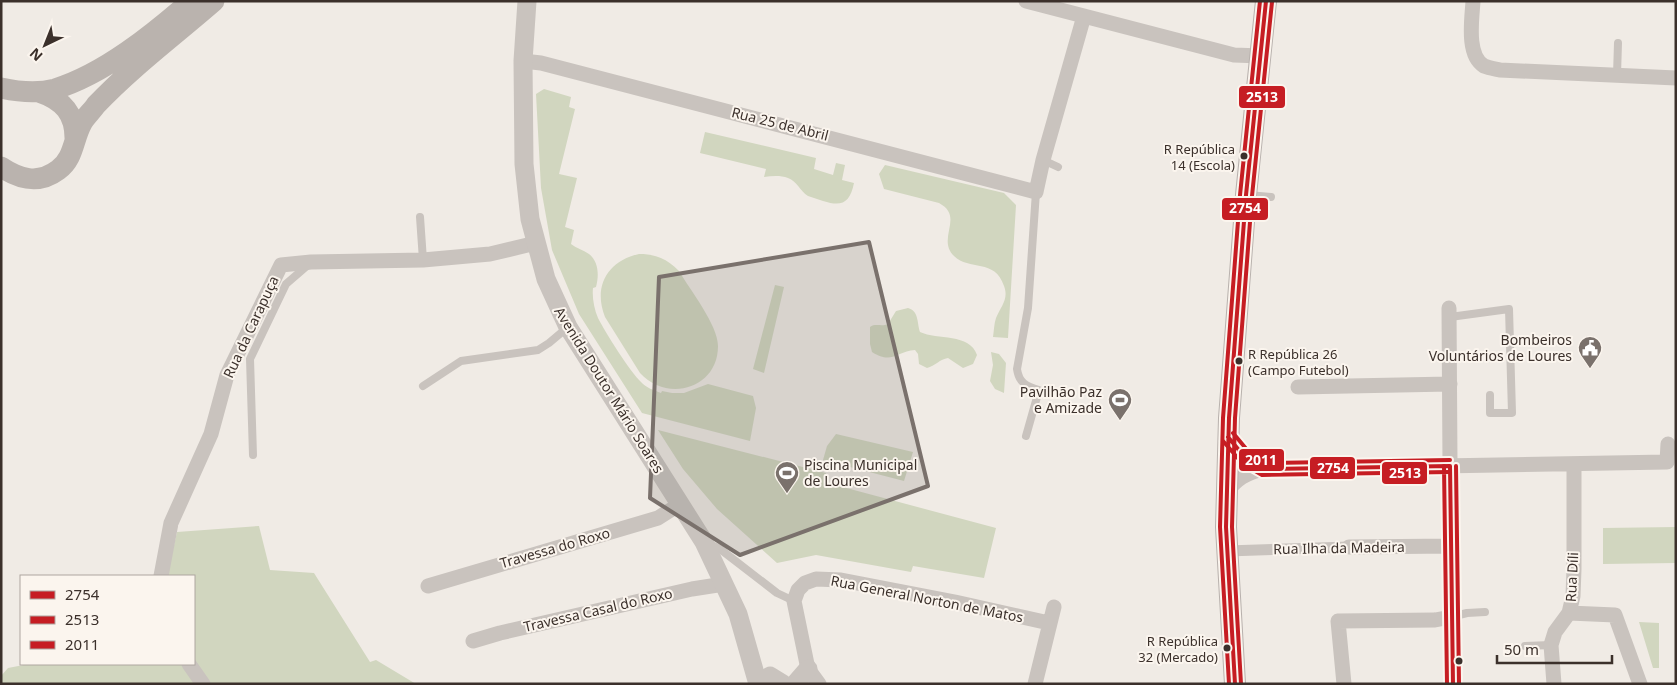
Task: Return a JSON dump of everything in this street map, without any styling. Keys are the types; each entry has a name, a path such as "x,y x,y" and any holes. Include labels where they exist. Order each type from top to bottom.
{"main road":[{"path":"1,104 20,91 54,89 81,78 114,60 154,32 191,1"},
{"path":"1,167 14,176 29,179 45,177 58,170 69,159 82,122 97,105 126,77 214,1"},
{"path":"1235,684 1227,551 1226,493 1228,437 1238,285 1266,1"},
{"path":"20,91 52,96 63,105 71,117 75,130 74,144"}],"street":[{"name":"Avenida Doutor Mário Soares","path":"527,1 523,61 524,164 530,219 546,280 568,327 704,542 738,614 759,645 771,682"},
{"path":"1026,1 1234,55 1261,56"},
{"path":"1473,1 1473,51 1477,59 1484,66 1500,70 1676,78"},
{"path":"1036,192 1043,160 1084,16"},
{"name":"Rua 25 de Abril","path":"523,61 541,63 1036,192"},
{"name":"Rua da Carapuça","path":"161,575 171,523 211,434 227,375 281,264 423,260 490,254 536,244"},
{"path":"1449,312 1453,684"},
{"path":"1298,387 1450,384"},
{"path":"1228,437 1239,452 1263,469"},
{"path":"1226,493 1234,482 1248,472 1263,469 1667,462 1668,444"},
{"name":"Rua Díli","path":"1551,645 1555,632 1569,613 1573,596 1574,464"},
{"name":"Travessa do Roxo","path":"428,586 658,518 680,504"},
{"name":"Rua Ilha da Madeira","path":"1227,551 1350,546 1452,546"},
{"name":"Rua General Norton de Matos","path":"794,601 798,590 805,583 816,580 835,580 955,602 1049,623"},
{"name":"Travessa Casal do Roxo","path":"473,641 500,632 692,589 724,584"},
{"path":"794,601 814,676 795,684"},
{"path":"1034,684 1054,607"},
{"path":"1569,613 1615,615 1640,684"},
{"path":"1344,684 1338,621 1435,620 1451,617"},
{"path":"1551,645 1554,684"},
{"path":"189,665 203,684"}],"lane":[{"path":"1617,75 1618,43"},
{"path":"1043,160 1058,167"},
{"path":"1026,436 1038,390 1027,387 1021,382 1017,369 1028,308 1036,192"},
{"path":"1246,195 1271,197"},
{"path":"420,217 423,260"},
{"path":"253,455 250,359 286,284 311,262"},
{"path":"1449,312 1509,310 1512,413 1490,413 1490,395"},
{"path":"1486,312 1487,322"},
{"path":"423,386 461,362 538,350 568,327"},
{"path":"704,542 720,549 777,593 794,601"},
{"path":"1451,617 1467,613 1485,612"},
{"path":"1525,646 1551,645"}],"highlighted area":[{"path":"869,242 928,486 740,555 650,498 659,277"}],"green space":[{"path":"544,89 571,97 569,107 575,109 559,174 577,178 565,227 574,230 571,244 589,254 595,261 598,278 596,287 593,288 595,311 606,332 636,377 645,386 653,390 661,393 662,391 684,393 708,384 753,396 756,408 750,441 642,413 579,314 552,250 541,188 536,94"},
{"path":"705,132 816,158 814,169 833,175 836,163 845,165 842,180 854,183 850,195 844,202 830,203 808,196 794,181 788,178 779,176 764,177 766,169 700,153"},
{"path":"885,165 1004,193 1016,205 1008,338 993,337 996,318 1006,295 1000,277 988,268 967,263 954,256 949,249 948,242 950,215 939,203 884,189 879,174"},
{"path":"639,254 661,258 679,271 709,318 717,338 716,361 710,373 689,387 677,389 664,387 651,382 640,373 605,317 601,295 606,277 618,263 628,257"},
{"path":"775,285 784,287 764,373 753,369"},
{"path":"908,308 916,315 920,332 968,343 977,355 973,364 963,368 948,358 927,368 919,364 918,354 915,350 890,357 879,356 872,352 870,327 888,324 896,311"},
{"path":"991,352 999,354 1006,363 1004,393 995,389 990,381 993,365"},
{"name":"Piscina Municipal de Loures","path":"658,430 826,473 824,482 996,528 984,578 913,566 911,572 816,555 777,563 717,509 683,469"},
{"path":"836,434 913,452 904,481 823,460 827,446"},
{"path":"259,526 270,570 314,573 370,662 376,660 416,684 1,684 1,676 8,668 24,665 195,665 195,575 167,575 177,532"},
{"path":"1676,527 1676,563 1603,564 1603,528"},
{"path":"1639,622 1659,623 1659,668 1653,668"}],"transit line":[{"name":"2011","path":"1229,684 1220,527 1223,418 1240,195 1260,1"},
{"name":"2754","path":"1235,684 1226,527 1229,418 1246,195 1266,1"},
{"name":"2513","path":"1241,684 1232,527 1235,418 1252,196 1272,2"},
{"name":"2011","path":"1233,433 1248,451 1265,463 1450,460"},
{"name":"2754","path":"1228,437 1243,455 1263,469 1450,466"},
{"name":"2513","path":"1223,441 1243,464 1262,475 1450,472"},
{"name":"2513","path":"1444,466 1447,684"},
{"name":"2754","path":"1450,466 1453,684"},
{"name":"2011","path":"1456,466 1459,684"}],"place":[{"name":"R República 14 (Escola)","path":"1244,156"},
{"name":"R República 26 (Campo Futebol)","path":"1239,361"},
{"name":"Bombeiros Voluntários de Loures","path":"1590,369"},
{"name":"Pavilhão Paz e Amizade","path":"1120,421"},
{"name":"Piscina Municipal de Loures","path":"787,494"},
{"name":"R República 32 (Mercado)","path":"1227,648"}]}
